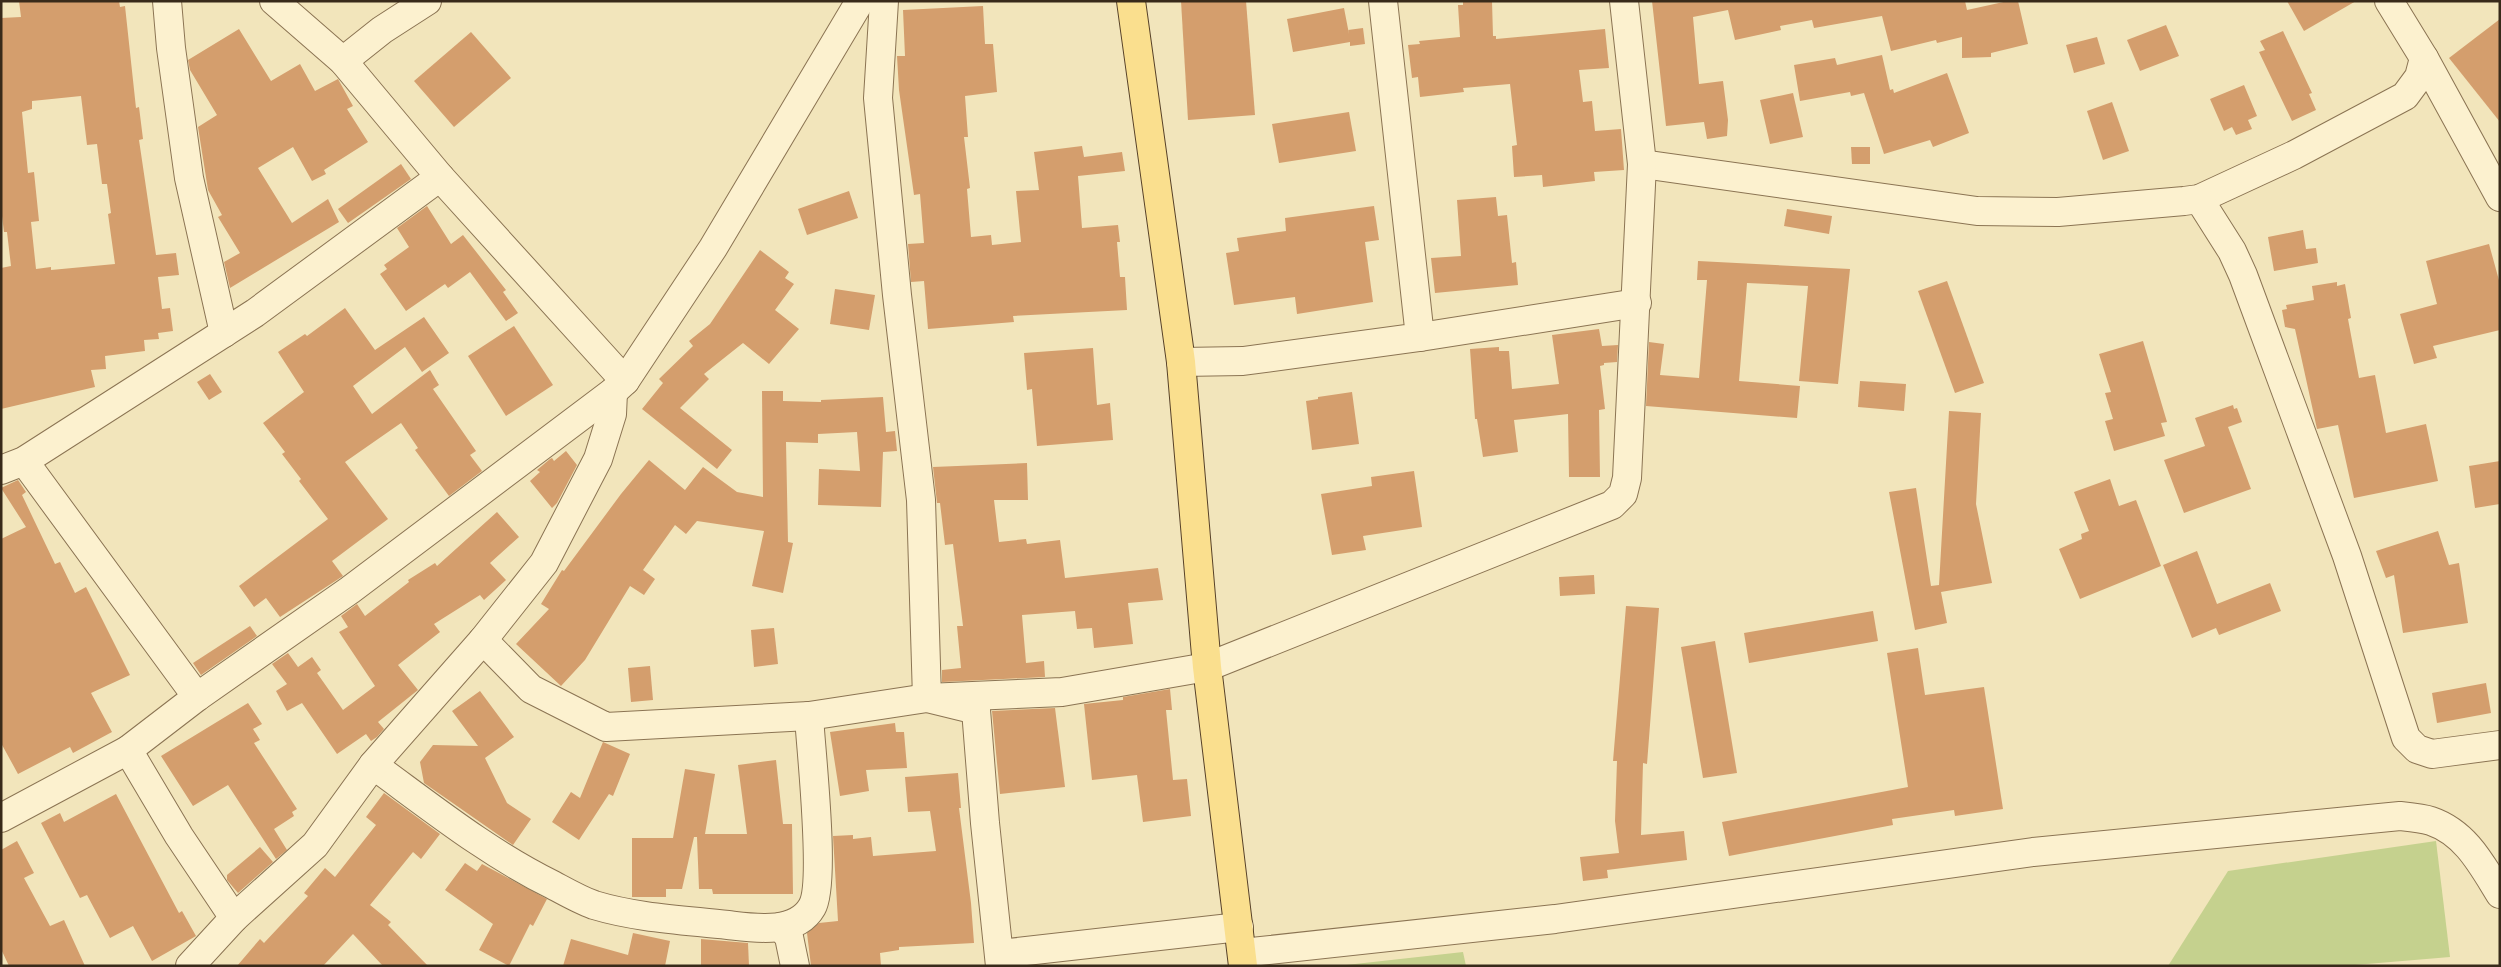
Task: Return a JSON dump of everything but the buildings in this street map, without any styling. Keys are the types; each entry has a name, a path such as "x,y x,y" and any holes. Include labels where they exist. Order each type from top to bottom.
{"main road":[{"path":"1131,1 1181,362 1208,668 1241,949"}],"street":[{"path":"167,1 171,48 189,178 224,333"},
{"path":"274,1 343,61 619,387"},
{"path":"343,61 382,30 427,1"},
{"path":"1,818 128,750 197,697 350,590 619,387 713,248 860,1"},
{"path":"884,1 878,98 897,295 921,500 927,698"},
{"path":"1383,1 1420,337"},
{"path":"483,640 531,689 606,727 809,716 927,698 1062,692 1208,668 1612,505 1623,494 1627,478 1637,303 1642,164 1624,1"},
{"path":"2389,1 2424,58 2500,197"},
{"path":"1642,164 1977,211 2058,212 2199,198 2294,155 2405,96 2419,77 2424,58"},
{"path":"2405,96 2423,96 2450,104"},
{"path":"197,697 13,466 255,313 440,177"},
{"path":"2199,198 2232,251 2243,275 2347,556 2406,738 2416,749 2432,754 2500,745"},
{"path":"1181,362 1243,362 1637,303"},
{"path":"190,966 234,918 315,846 373,766 483,640 544,564 598,459 619,387"},
{"path":"927,698 976,710 984,823 1000,960 1241,949 1555,919 2033,852 2400,816 2430,820 2452,830 2476,855 2500,894"},
{"path":"373,766 487,848 540,879 591,904 624,913 748,927 781,927 805,918 817,897 817,835 809,716"},
{"path":"128,750 179,836 234,918"},
{"path":"781,927 789,937 795,966"}],"green space":[{"path":"2436,841 2450,957 2343,966 2168,966 2228,871"},
{"path":"1463,952 1466,966 1337,966"}]}
